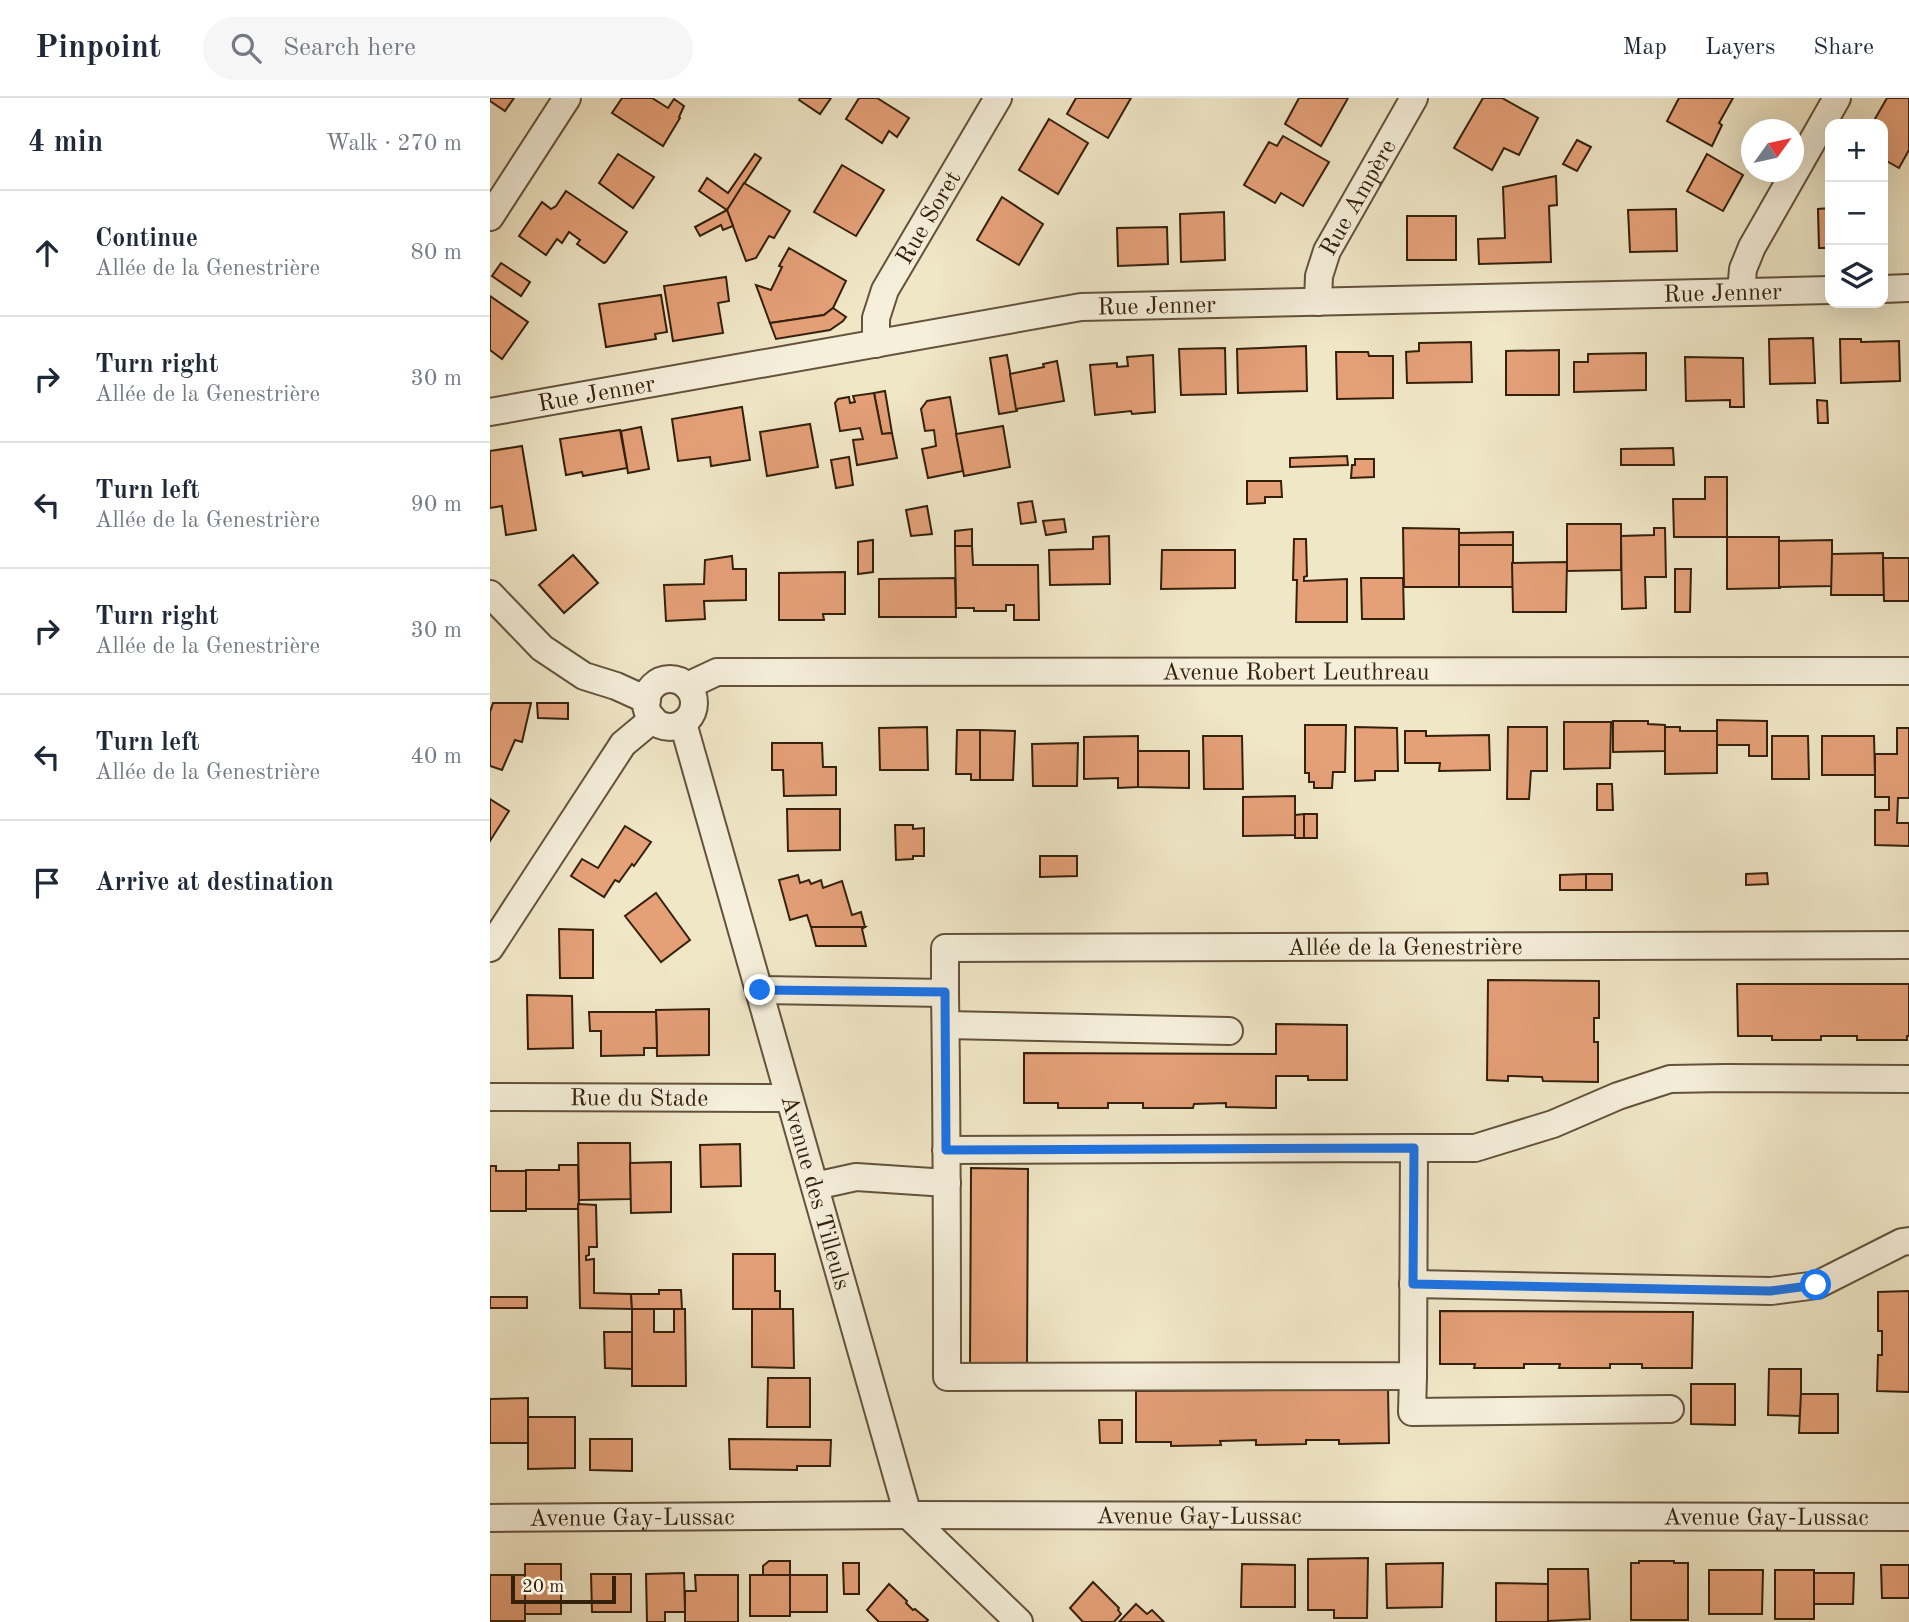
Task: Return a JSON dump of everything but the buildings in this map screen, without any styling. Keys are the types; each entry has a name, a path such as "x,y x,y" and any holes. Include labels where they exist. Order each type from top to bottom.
{"street":[{"path":"490,217 567,98"},
{"name":"Rue Soret","path":"876,344 876,318 885,290 998,98"},
{"name":"Rue Ampère","path":"1318,302 1319,276 1327,251 1414,98"},
{"path":"1741,292 1743,269 1752,247 1837,98"},
{"path":"1888,289 1909,288"},
{"name":"Rue Jenner","path":"490,412 1082,307 1825,290"},
{"path":"490,594 542,648 584,676 615,686 650,709 663,725 683,723 694,705 693,695 687,686 678,680 668,678 658,682 650,690 650,709 623,744 490,948"},
{"name":"Avenue Robert Leuthreau","path":"687,686 717,672 1909,671"},
{"name":"Avenue des Tilleuls","path":"683,723 908,1515"},
{"name":"Allée de la Genestrière","path":"1413,1376 947,1377 945,948 1909,945"},
{"path":"760,990 945,992"},
{"path":"946,1025 1229,1031"},
{"path":"946,1150 1475,1148 1553,1124 1618,1096 1670,1079 1909,1079"},
{"name":"Rue du Stade","path":"490,1097 789,1098"},
{"path":"1414,1148 1412,1412 1670,1409"},
{"path":"815,1186 856,1177 947,1183"},
{"path":"1413,1284 1770,1291 1816,1285 1909,1241"},
{"path":"908,1515 1019,1622"},
{"name":"Avenue Gay-Lussac","path":"490,1518 908,1515 1909,1517"}],"route":[{"path":"760,990 945,992 946,1150 1414,1148 1413,1284 1770,1291 1816,1285"}]}
